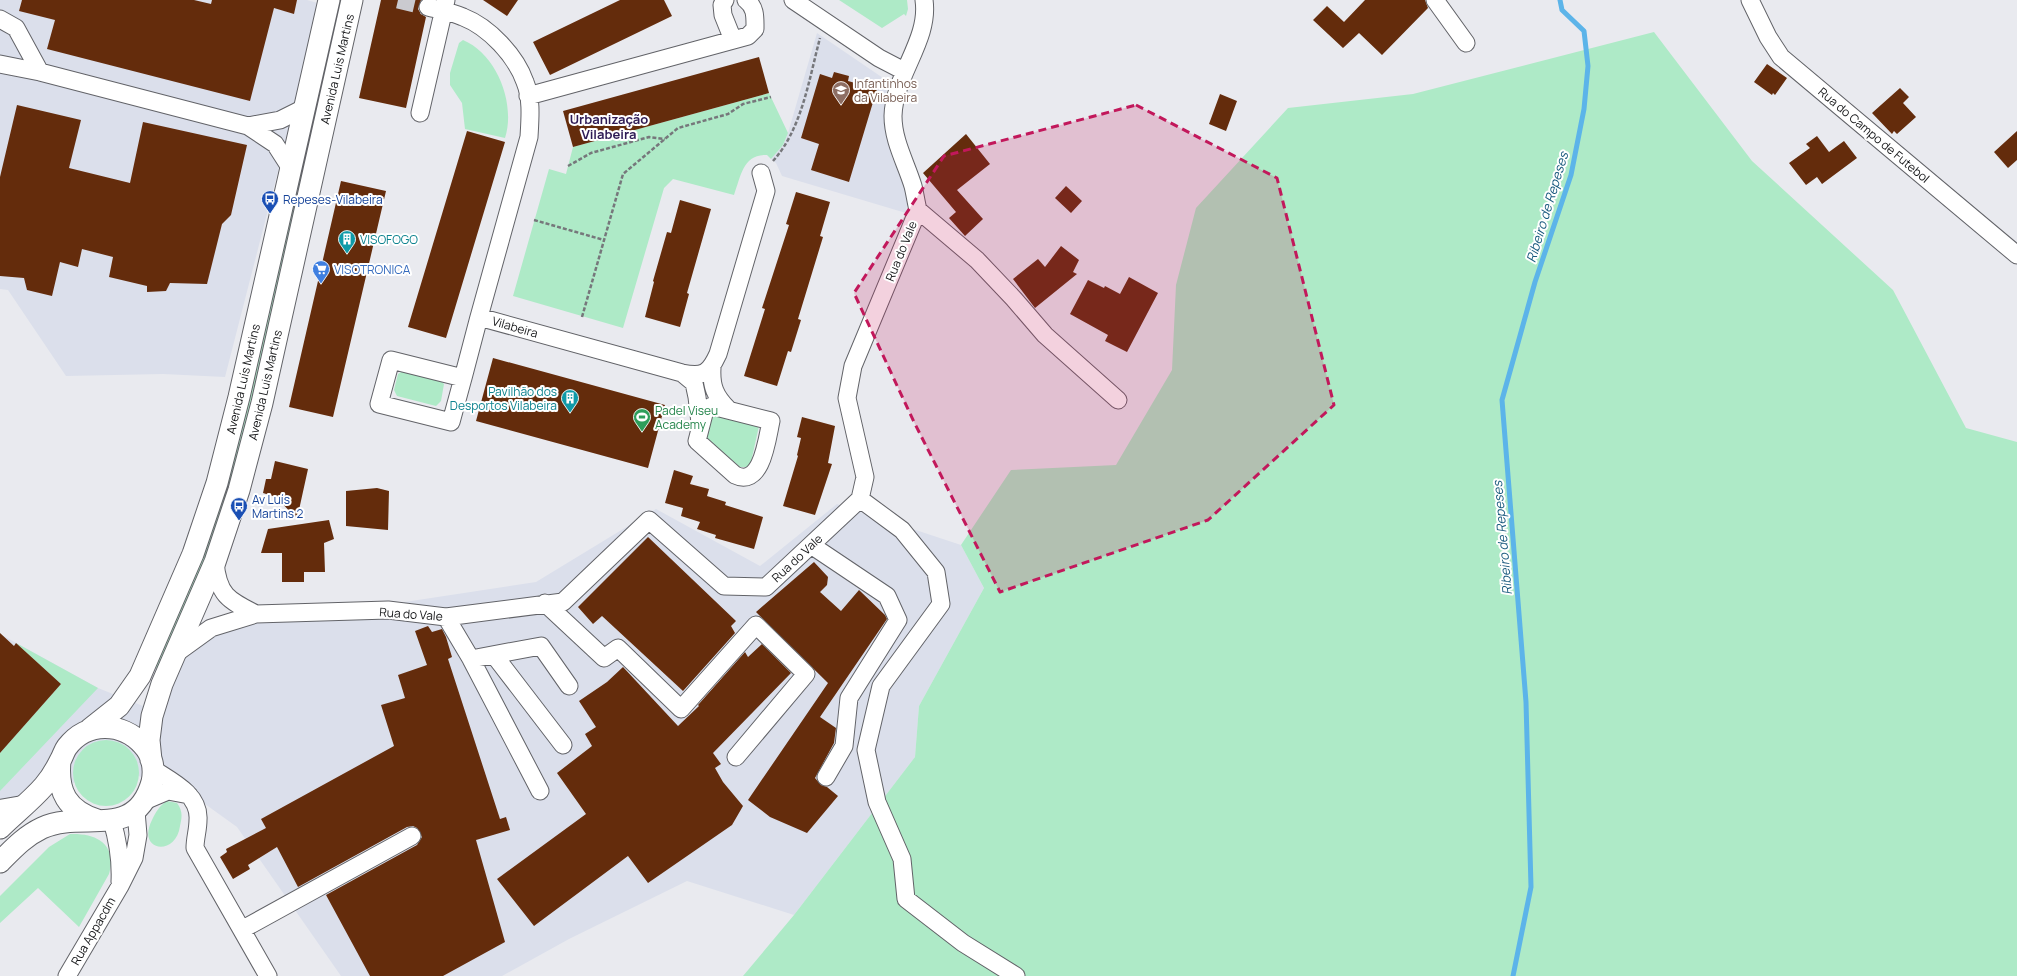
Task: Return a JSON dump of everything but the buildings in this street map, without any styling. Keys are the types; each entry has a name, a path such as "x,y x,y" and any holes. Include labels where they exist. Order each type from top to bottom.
{"main road":[{"name":"Avenida Luís Martins","path":"90,729 119,706 140,676 193,554 217,483 240,397 329,0"},
{"name":"Avenida Luis Martins","path":"152,764 149,740 152,716 175,654 214,562 239,490 262,403 352,0"},
{"path":"0,828 44,786 60,761 66,748 77,737 90,729 105,727 120,729 134,735 145,746 154,774 150,788 139,806 126,817 106,821 69,821 43,828 26,837 0,862"},
{"path":"60,761 58,777 62,793 71,806 84,816 106,821"}],"street":[{"path":"725,0 722,5 723,15 732,40"},
{"path":"528,96 748,36 755,29 755,14 750,3 746,0"},
{"path":"793,0 879,58 904,71"},
{"name":"Rua do Vale","path":"256,614 388,610 446,617 545,603 563,602 649,520 724,586 766,587 860,499 865,477 847,398 853,366 918,210 913,186 896,139 893,116 896,92 922,30 925,10 924,0"},
{"path":"1435,0 1466,43"},
{"name":"Rua do Campo de Futebol","path":"1750,0 1768,37 1781,57 2016,253"},
{"path":"420,113 439,6"},
{"name":"Vilabeira","path":"439,6 464,17 486,30 508,53 526,82 528,96 529,137 479,316 682,373 693,375 703,374 712,368"},
{"path":"0,19 16,28 40,72"},
{"path":"0,64 40,72 248,126 275,144 291,169"},
{"path":"248,126 280,120 304,108"},
{"path":"728,409 714,392 711,381 712,368 718,354 766,191 762,173"},
{"path":"918,210 977,260 1014,299 1045,335 1118,400"},
{"path":"463,378 391,360 379,404 451,422 463,378 479,316"},
{"path":"682,373 694,383 697,397 700,430"},
{"path":"712,406 728,409 772,421 758,469 755,474 750,477 742,478 736,476 697,441 705,410 712,406"},
{"path":"860,499 902,530 936,572 941,604 881,686 866,750 877,802 902,859 906,899 963,943 1016,976"},
{"path":"811,545 887,596 898,620 849,698 844,746 826,777"},
{"path":"214,562 216,580 230,601 256,614"},
{"path":"545,603 604,658 618,648 681,709 756,625 806,674 736,757"},
{"path":"175,654 211,628 256,614"},
{"path":"446,617 471,659 540,791"},
{"path":"471,659 541,646 569,686"},
{"path":"494,655 563,745"},
{"path":"152,764 191,796 196,804 198,819 195,834 195,848 243,929 268,976"},
{"path":"139,806 168,791 191,796"},
{"path":"0,810 25,804"},
{"name":"Rua Appacdm","path":"67,976 120,886 134,858 138,835 139,806"},
{"name":"Rua Appacdm","path":"106,821 117,838 121,869 120,886"},
{"path":"243,929 412,836"}],"path":[{"path":"762,173 782,151 797,120 824,21"},
{"path":"582,316 623,174 678,128 728,114 743,104 771,97"},
{"path":"568,166 591,153 648,137 665,139"},
{"path":"534,220 604,240"}],"highlighted area":[{"path":"1136,105 1277,178 1334,405 1208,520 1000,592 914,422 854,293 944,156"}],"shaded area":[{"path":"0,0 307,0 321,4 225,377 163,374 66,376 8,290 0,289"},
{"name":"Infantinhos da Vilabeira","path":"817,33 886,80 888,131 892,157 908,196 906,213 782,176 776,163 771,159 783,145 788,133"},
{"path":"837,504 961,545 984,588 919,706 915,757 794,915 687,881 569,939 502,976 341,976 237,827 205,804 129,772 83,778 0,821 0,634 98,688 158,712 176,662 209,623 385,605 536,582 656,509 760,566"}],"green space":[{"path":"337,0 343,0 300,189 295,188"},
{"path":"839,0 907,0 908,9 906,16 904,14 882,28"},
{"path":"1654,32 1752,161 1893,290 1966,428 2017,442 2017,976 743,976 794,915 915,757 919,706 984,588 961,545 1011,470 1116,465 1172,370 1176,285 1196,208 1288,108 1413,94"},
{"path":"463,40 475,47 485,56 494,68 501,82 506,96 508,110 508,125 505,138 465,129 462,103 450,85 450,73 459,43"},
{"path":"769,93 788,133 783,145 771,159 767,155 759,156 748,162 741,174 734,195 673,179 664,188 623,328 513,296 549,169 566,174 573,147"},
{"path":"291,203 296,205 259,375 233,477 208,550 158,669 154,666"},
{"path":"403,371 440,380 444,384 441,401 436,406 397,396 394,390 398,374"},
{"path":"708,414 759,426 751,462 748,467 740,467 706,437"},
{"path":"16,643 98,688 0,791 0,753 61,684"},
{"path":"100,740 112,740 125,745 130,749 137,760 139,773 137,786 130,797 119,804 112,806 100,806 87,801 78,792 73,779 73,767 78,754 87,745"},
{"path":"167,801 177,803 179,806 182,814 181,823 177,836 172,843 158,847 149,839 148,831 156,812"},
{"path":"70,834 89,836 103,842 110,855 111,864 109,874 79,927 38,888 0,923 0,896 49,847"}],"waterway":[{"name":"Ribeiro de Repeses","path":"1513,976 1531,887 1526,702 1502,400 1535,282 1571,175 1584,109 1588,66 1584,31 1562,10 1560,0"}],"tunnel":[{"path":"398,0 428,7"}],"place":[{"name":"Infantinhos da Vilabeira","path":"841,105"},
{"name":"Repeses-Vilabeira","path":"270,214"},
{"name":"VISOFOGO","path":"347,254"},
{"name":"VISOTRONICA","path":"321,284"},
{"name":"Pavilhão dos Desportos Vilabeira","path":"570,413"},
{"name":"Padel Viseu Academy","path":"642,432"},
{"name":"Av Luís Martins 2","path":"239,521"}],"district":[{"name":"Urbanização Vilabeira","path":"609,126"}]}
